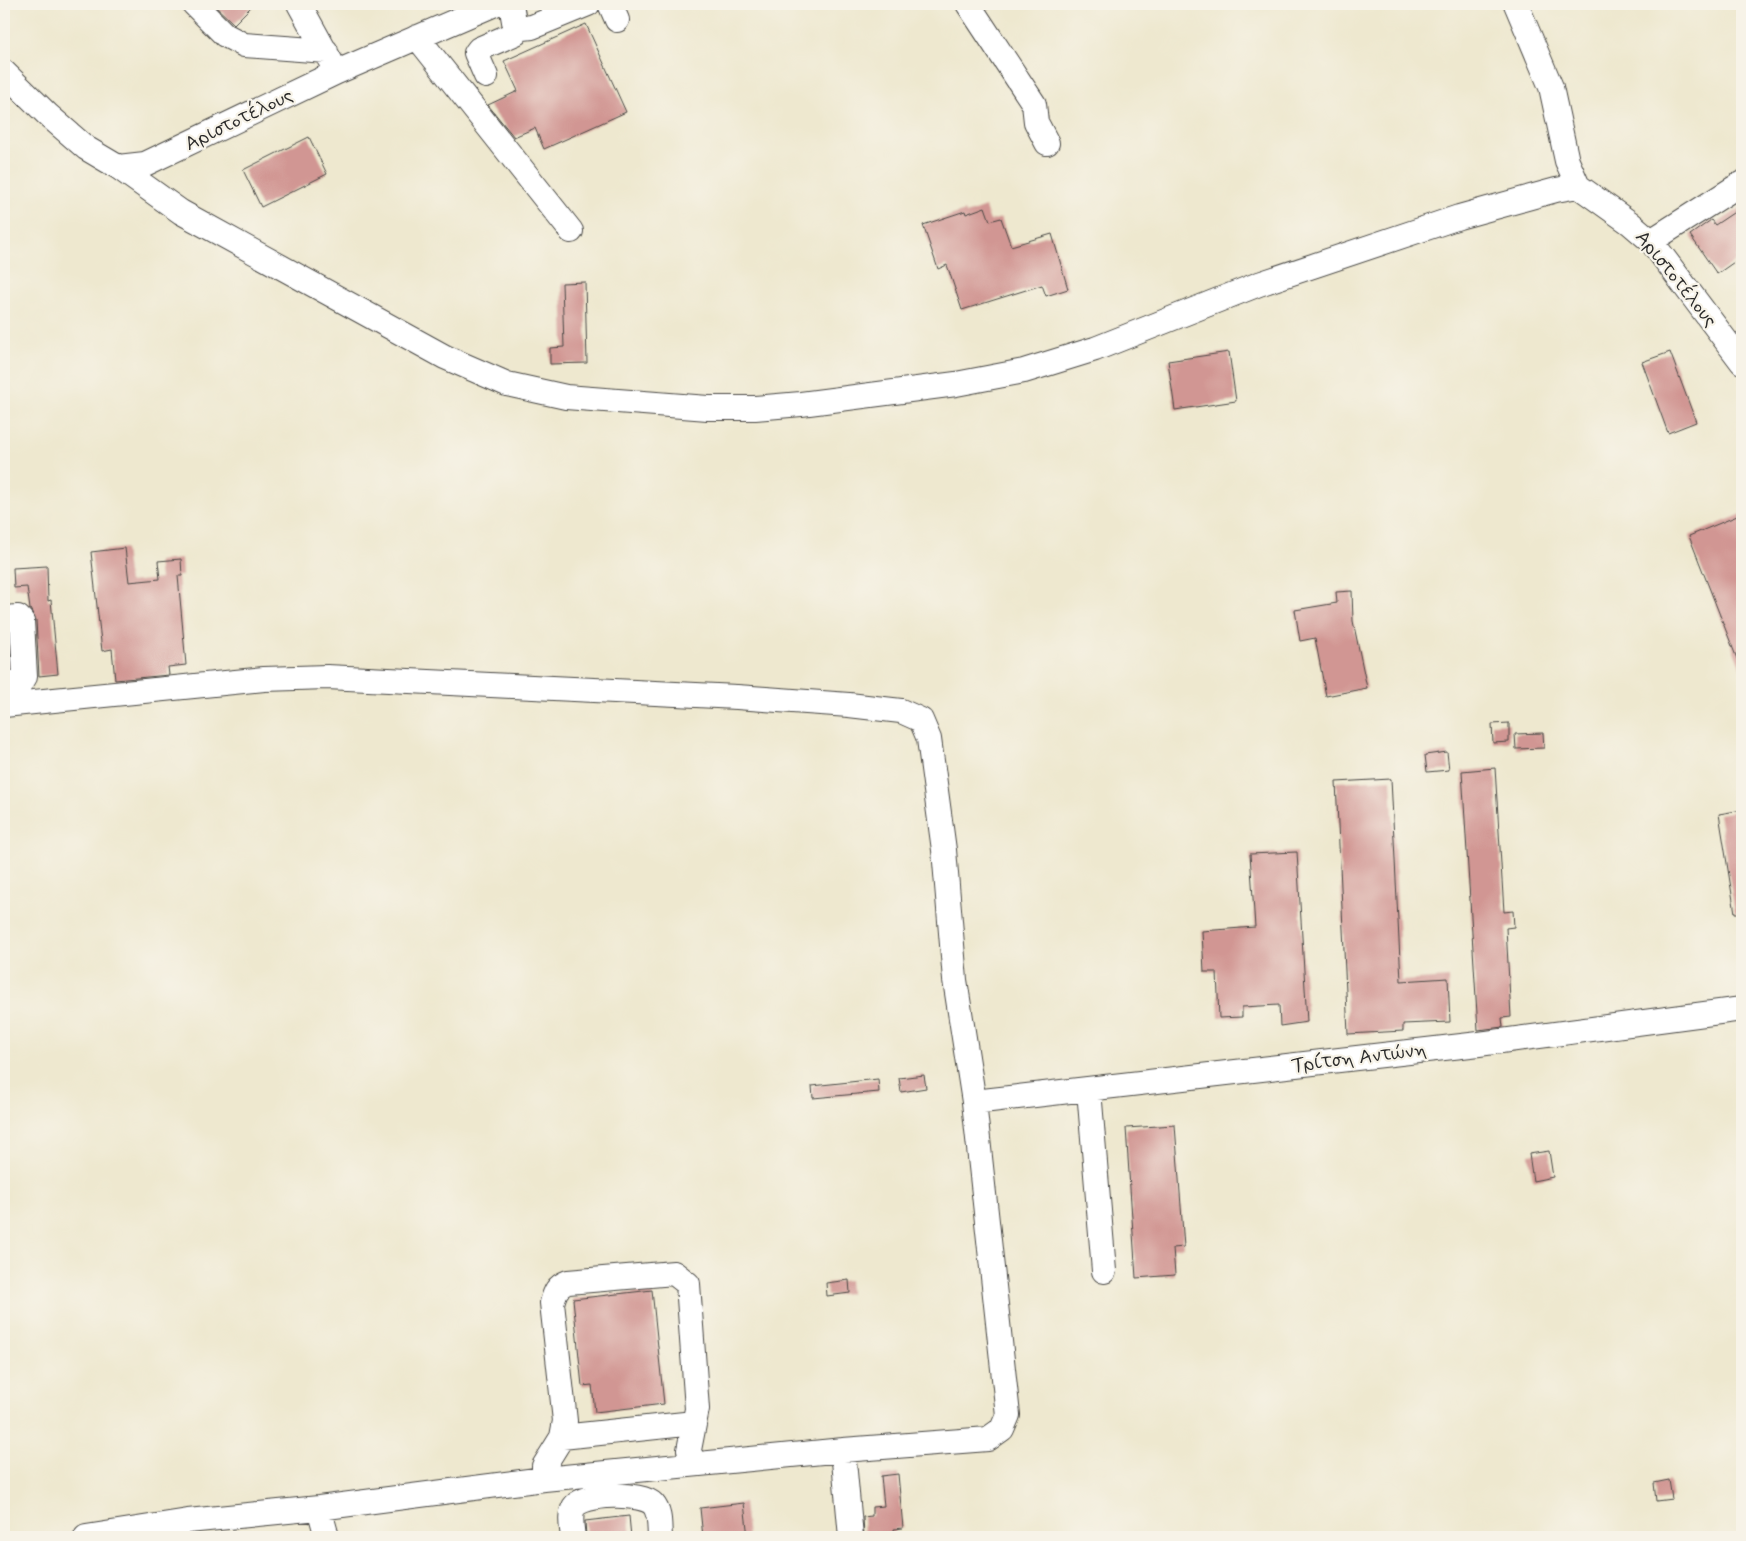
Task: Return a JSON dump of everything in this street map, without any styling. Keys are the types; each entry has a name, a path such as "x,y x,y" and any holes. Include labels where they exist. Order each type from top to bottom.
{"street":[{"path":"194,4 233,41 244,45 326,51"},
{"path":"299,4 337,72"},
{"name":"Αριστοτέλους","path":"118,167 145,164 164,156 337,72 495,4"},
{"path":"513,15 523,28 532,27 588,4"},
{"path":"968,4 1034,104 1036,122 1046,143"},
{"path":"4,72 48,116 86,148 118,167 181,212 445,357 507,384 566,396 708,408 755,408 956,384 1024,371 1095,349 1277,278 1459,217 1578,186 1567,161 1551,87 1516,4"},
{"path":"486,76 477,57 477,51 516,33 513,15"},
{"path":"417,37 571,231"},
{"path":"1651,241 1742,184"},
{"name":"Αριστοτέλους","path":"1578,186 1630,223 1651,241 1742,362"},
{"path":"4,618 18,617 22,621 24,676 21,682 4,684"},
{"path":"4,705 264,679 327,677 737,697 901,711 921,720 929,739 944,850 955,980 974,1102 1008,1415 1002,1430 988,1439 693,1464 606,1485 577,1504 571,1516 573,1537"},
{"name":"Τρίτση Αντώνη","path":"974,1102 1489,1042 1742,1009"},
{"path":"1089,1090 1104,1271"},
{"path":"544,1479 544,1466 562,1437 565,1421 552,1303 555,1292 561,1284 568,1282 674,1273 688,1284 697,1409 689,1450 693,1464"},
{"path":"562,1437 694,1423"},
{"path":"843,1450 851,1537"},
{"path":"86,1537 188,1521 320,1508 544,1479 606,1485 648,1499 658,1512 660,1537"},
{"path":"320,1508 327,1537"}],"building":[{"path":"213,4 254,4 234,24"},
{"path":"586,24 626,112 544,149 535,128 514,137 488,105 518,91 504,61"},
{"path":"309,137 327,174 261,207 243,170"},
{"path":"985,207 990,221 1001,218 1011,246 1052,234 1068,289 1046,296 1042,285 962,310 947,265 938,269 923,225 965,211 966,214"},
{"path":"1742,207 1742,252 1736,257 1737,260 1717,274 1690,235 1711,220 1715,225"},
{"path":"585,282 587,363 550,364 550,348 564,347 562,283"},
{"path":"1229,352 1236,401 1175,410 1168,361"},
{"path":"1670,352 1696,422 1668,433 1642,362"},
{"path":"1742,514 1742,669 1741,669 1689,536"},
{"path":"125,548 129,582 160,579 158,561 181,559 182,576 178,576 186,665 168,667 169,675 115,680 112,649 102,651 91,552"},
{"path":"47,566 48,601 51,600 58,674 39,676 36,620 30,609 27,587 14,588 13,568"},
{"path":"1352,591 1353,621 1367,688 1326,696 1315,638 1300,641 1295,610 1337,603 1336,592"},
{"path":"9,631 11,665 4,666 4,632"},
{"path":"1509,723 1509,742 1493,743 1492,724"},
{"path":"1543,733 1544,748 1516,749 1515,734"},
{"path":"1447,752 1449,770 1427,772 1425,755"},
{"path":"1495,768 1504,912 1513,911 1514,927 1506,928 1511,1017 1502,1018 1503,1027 1478,1030 1462,771"},
{"path":"1391,779 1401,981 1448,978 1450,1022 1403,1024 1403,1031 1348,1034 1336,782"},
{"path":"1742,810 1742,913 1735,913 1719,814"},
{"path":"1297,852 1307,1022 1280,1026 1279,1005 1242,1007 1242,1017 1219,1018 1217,972 1204,972 1202,931 1255,927 1250,854"},
{"path":"924,1075 926,1088 901,1092 899,1078"},
{"path":"878,1079 879,1092 813,1098 812,1086"},
{"path":"1175,1125 1184,1247 1173,1248 1175,1275 1136,1278 1126,1128"},
{"path":"1549,1151 1553,1177 1533,1181 1529,1154"},
{"path":"849,1280 850,1293 827,1296 826,1283"},
{"path":"652,1290 664,1404 595,1412 592,1385 582,1386 573,1299"},
{"path":"898,1474 903,1528 894,1529 895,1537 864,1537 863,1517 872,1516 872,1507 884,1506 881,1476"},
{"path":"1669,1480 1672,1499 1656,1501 1654,1483"},
{"path":"744,1503 748,1537 703,1537 700,1508"},
{"path":"629,1516 631,1537 586,1537 585,1521"}]}
